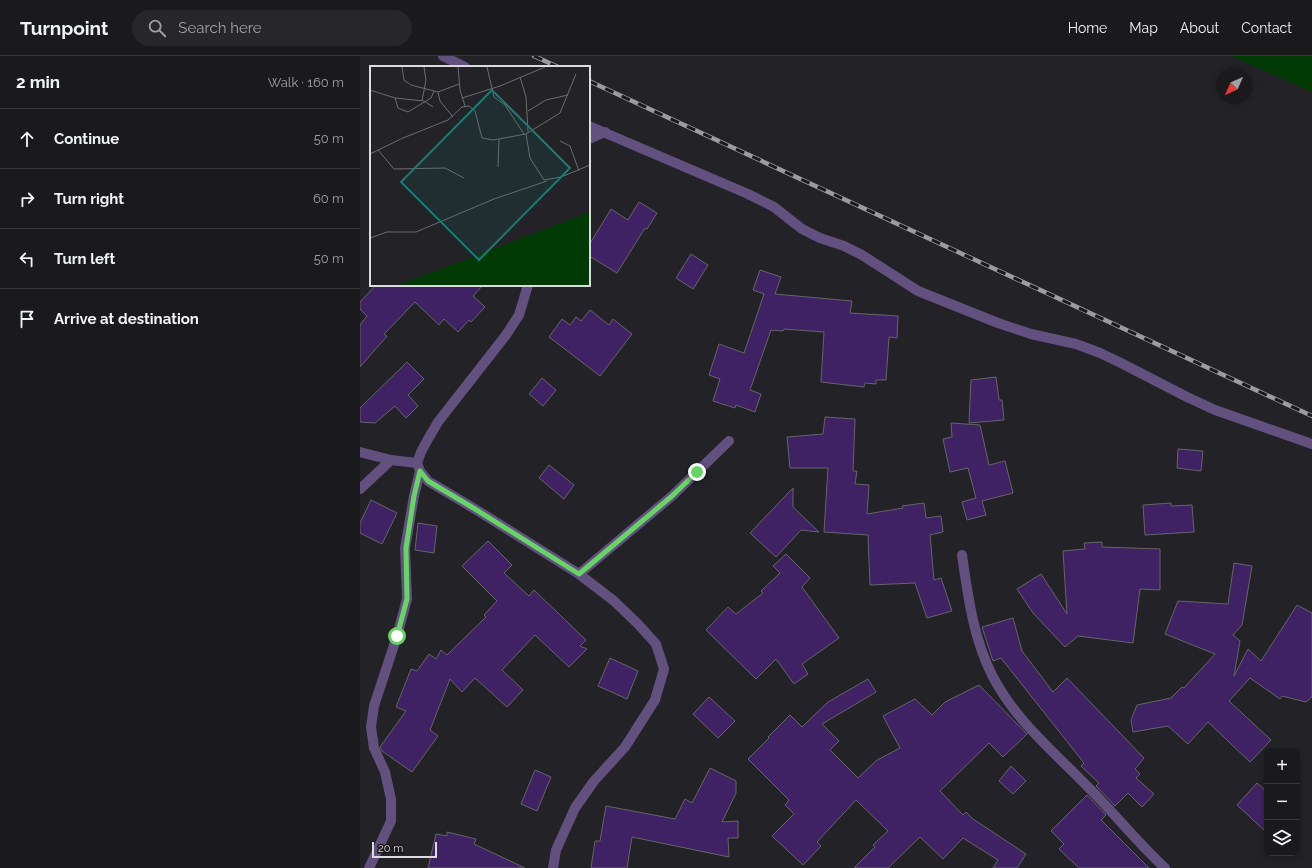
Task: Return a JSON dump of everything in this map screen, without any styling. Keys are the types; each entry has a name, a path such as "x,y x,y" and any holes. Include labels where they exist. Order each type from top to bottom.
{"street":[{"path":"444,56 463,66"},
{"path":"590,126 748,194 774,208 802,229 862,255 918,291 998,323 1031,334 1076,344 1100,353 1121,362 1215,410 1305,440 1312,444"},
{"path":"590,139 605,132"},
{"path":"369,868 391,821 392,799 385,772 374,748 370,727 374,706 397,636 407,599 406,548 418,467 424,445 438,422 506,335 519,315 528,286"},
{"path":"579,574 672,496 729,441"},
{"path":"360,452 418,467 428,481 579,574 614,600 656,644 664,668 655,700 625,747 594,781 575,808 556,850 554,868"},
{"path":"360,489 391,460"},
{"path":"962,555 969,605 980,647 992,676 1012,707 1030,729 1165,868"}],"green space":[{"path":"1231,56 1312,56 1312,92"}],"building":[{"path":"639,202 657,213 647,229 645,228 617,273 590,257 590,243 611,209 628,220"},
{"path":"691,254 708,265 693,289 676,278"},
{"path":"760,270 781,277 775,294 852,301 850,313 898,316 897,338 889,337 886,380 876,380 876,384 865,383 864,387 821,382 824,332 784,329 783,331 771,330 750,390 761,394 755,412 736,405 735,408 713,401 720,379 709,375 719,344 744,353 764,294 753,290"},
{"path":"375,286 482,286 473,296 485,307 471,322 469,320 458,332 444,319 439,325 415,302 384,334 387,336 360,367 360,325 367,316 360,309 360,302"},
{"path":"590,310 609,325 613,319 632,334 600,376 549,337 562,319 570,325 576,317 581,321"},
{"path":"407,362 424,379 408,395 418,406 406,418 395,406 375,423 360,422 360,408"},
{"path":"996,377 999,400 1002,400 1004,420 969,423 971,380"},
{"path":"542,378 556,390 543,406 529,394"},
{"path":"825,417 855,419 853,471 857,471 855,484 869,485 867,514 903,508 902,506 924,503 926,518 941,516 943,532 930,535 934,580 941,578 952,611 927,618 915,583 870,585 868,535 824,532 828,468 790,468 787,437 823,434"},
{"path":"951,423 980,425 989,465 1005,461 1013,493 982,501 986,515 967,520 962,502 976,498 968,468 950,472 943,439 952,437"},
{"path":"1178,449 1203,451 1201,471 1177,468"},
{"path":"549,465 574,485 564,499 539,478"},
{"path":"793,488 793,507 819,532 801,530 776,557 750,533"},
{"path":"371,500 397,513 382,544 360,533 360,523"},
{"path":"1171,503 1171,506 1192,505 1194,532 1145,535 1143,505"},
{"path":"418,523 437,526 434,553 415,550"},
{"path":"488,541 512,565 504,573 529,596 534,590 586,640 580,646 587,649 569,667 535,635 502,670 523,690 507,707 475,678 462,692 450,679 430,730 438,736 412,772 382,751 380,747 406,711 396,707 411,669 417,671 429,654 436,659 441,650 447,655 486,617 484,615 497,601 462,566"},
{"path":"1102,542 1102,547 1160,549 1160,590 1140,589 1133,643 1078,636 1065,647 1033,613 1017,589 1041,574 1067,614 1063,551 1085,549 1084,543"},
{"path":"786,554 810,578 802,587 839,638 802,664 808,674 794,684 776,659 756,679 706,630 728,607 736,614 763,593 761,591 780,573 773,566"},
{"path":"1234,563 1252,566 1242,625 1233,635 1240,641 1234,676 1248,649 1261,661 1297,605 1312,613 1312,697 1306,702 1282,696 1280,699 1250,678 1229,701 1271,740 1250,762 1208,722 1188,744 1168,726 1133,732 1131,720 1137,705 1171,698 1182,687 1184,688 1215,654 1165,634 1178,601 1228,604"},
{"path":"1013,618 1022,651 1053,692 1067,678 1144,758 1135,769 1140,774 1136,778 1154,794 1142,807 1128,793 1115,806 1096,786 1099,783 1081,766 1084,763 1001,658 993,661 982,627"},
{"path":"610,658 638,671 627,699 598,686"},
{"path":"868,679 876,692 822,724 839,741 830,750 858,778 877,760 900,748 883,716 915,699 932,715 945,702 979,685 1027,734 1003,757 989,743 940,791 963,815 966,812 973,819 1026,854 1017,868 993,868 998,860 963,838 943,859 920,837 888,868 854,868 875,847 873,845 888,831 856,800 817,842 821,846 803,865 772,836 794,814 785,805 789,800 748,759 790,715 802,727 828,702"},
{"path":"709,697 735,721 718,738 693,714"},
{"path":"1011,766 1026,781 1013,794 999,781"},
{"path":"710,768 736,781 736,793 722,822 738,821 738,838 728,838 729,857 632,837 627,868 591,868 595,841 600,841 606,806 675,819 685,799 692,803"},
{"path":"535,770 551,777 537,811 521,804"},
{"path":"1257,783 1264,789 1264,830 1237,805"},
{"path":"1087,795 1106,815 1101,820 1149,868 1079,868 1059,849 1064,844 1051,831"},
{"path":"447,832 476,839 474,844 525,868 428,868 436,834 447,836"}],"railway":[{"path":"534,56 556,66"},
{"path":"590,81 1312,416"}],"route":[{"path":"397,636 407,599 405,567 406,548 414,496 420,471 428,481 579,574 672,496 697,472"}]}
